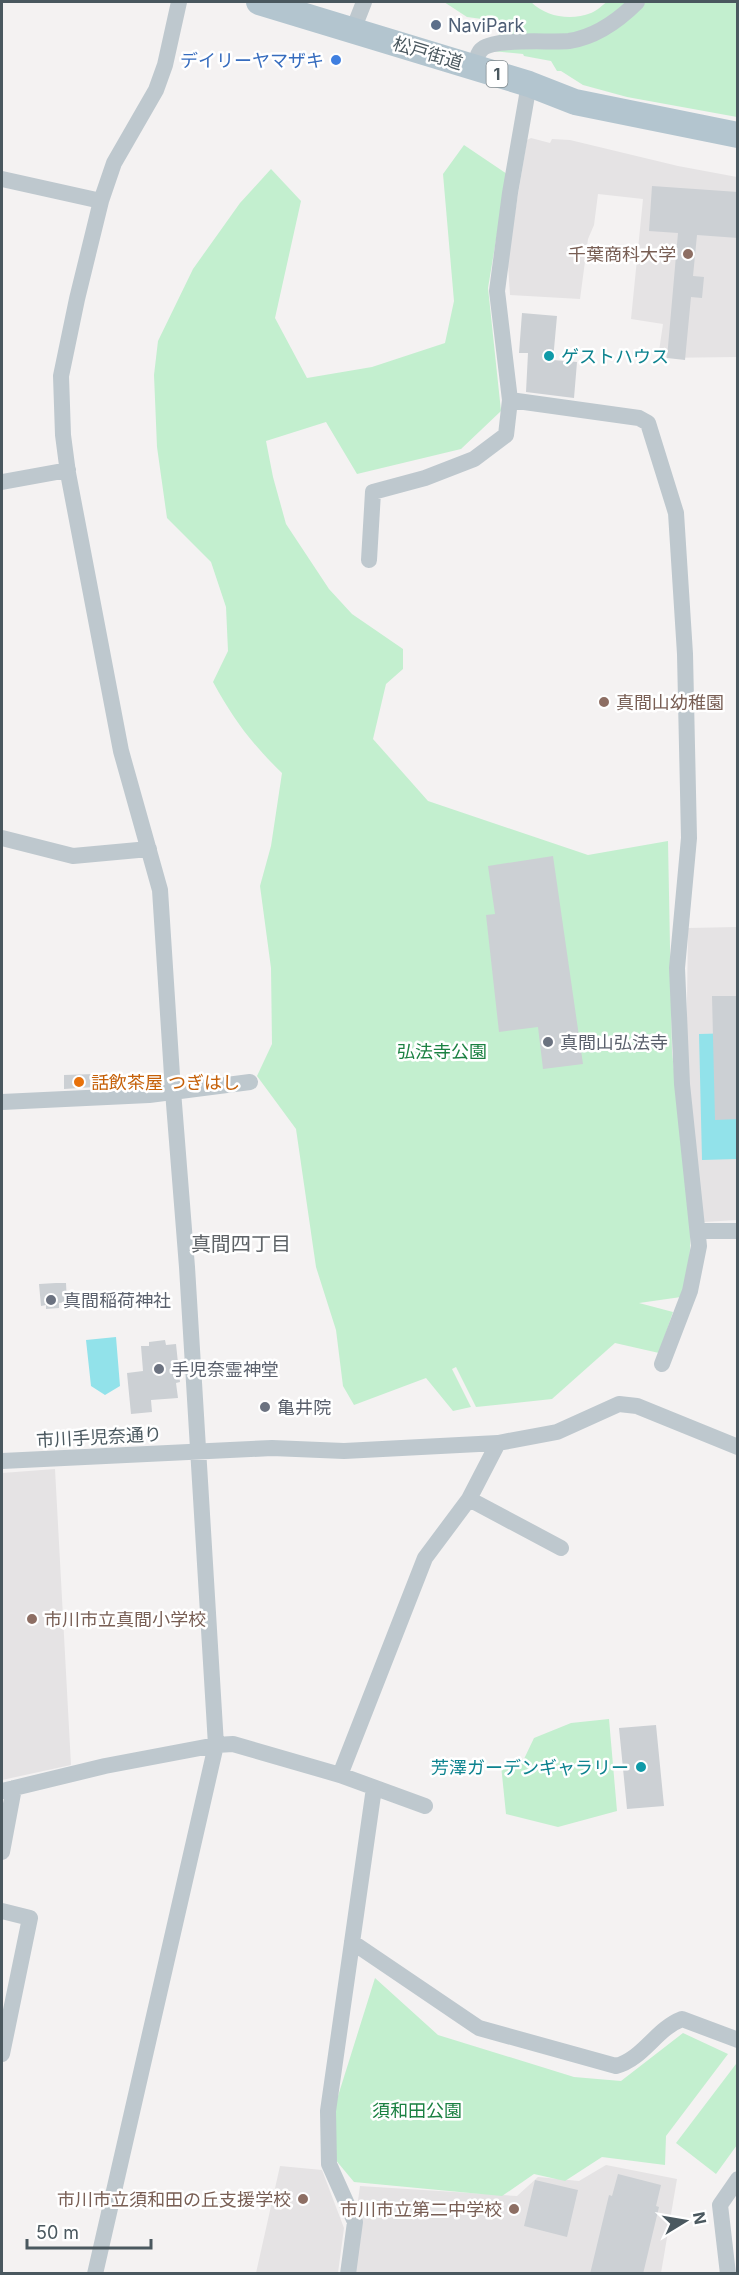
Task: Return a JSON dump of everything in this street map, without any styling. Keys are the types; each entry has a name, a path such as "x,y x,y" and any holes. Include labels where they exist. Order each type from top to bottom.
{"main road":[{"name":"松戸街道","path":"259,2 529,84 597,108 738,135"}],"street":[{"path":"95,2274 216,1744 199,1452 160,890 121,751 68,470 63,435 61,376 101,201 114,163 156,90 165,65 179,2"},
{"path":"352,30 364,2"},
{"path":"474,68 480,51 486,46 510,42 569,40 592,35 627,12 637,2"},
{"path":"369,560 373,492 425,478 474,459 506,435 510,400 497,291 510,193 529,84"},
{"path":"2,179 101,201"},
{"path":"510,400 639,418 648,423 676,513 685,654 689,838 677,968 682,1084 699,1246 690,1291 662,1364"},
{"path":"2,482 68,470"},
{"path":"2,838 73,856 150,849"},
{"path":"2,1102 149,1095 250,1082"},
{"path":"699,1231 738,1231"},
{"name":"市川手児奈通り","path":"2,1461 272,1448 344,1450 498,1443 557,1432 619,1404 637,1406 738,1447"},
{"path":"340,1775 425,1558 469,1499 498,1443"},
{"path":"469,1499 561,1548"},
{"path":"2,1852 8,1790 105,1766 216,1744 233,1744 340,1775 425,1806"},
{"path":"348,2274 355,2222 329,2164 328,2111 374,1788"},
{"path":"2,1911 30,1918 2,2054"},
{"path":"352,1942 479,2028 616,2066 628,2063 672,2023 682,2019 738,2040"},
{"path":"728,2274 720,2205 738,2179"}],"shaded area":[{"name":"千葉商科大学","path":"531,138 550,143 552,139 570,140 678,166 737,177 737,357 658,358 663,324 631,319 643,199 598,194 594,225 588,239 580,299 510,295 508,265 510,243 527,140"},
{"path":"737,927 737,1220 704,1222 686,1073 688,928"},
{"name":"市川市立真間小学校","path":"55,1469 71,1765 2,1780 2,1473"},
{"name":"市川市立第二中学校","path":"606,2165 677,2179 661,2273 348,2274 360,2186 517,2196 538,2177 579,2181"},
{"name":"市川市立須和田の丘支援学校","path":"280,2166 322,2170 344,2228 338,2273 256,2273"}],"green space":[{"path":"444,2 531,2 551,14 575,17 591,13 607,2 737,2 737,117 627,97 583,85 561,71 557,71 551,61 523,54 492,51 502,28 482,19 467,17"},
{"name":"弘法寺公園","path":"464,145 507,174 488,288 501,411 461,449 357,474 326,422 266,441 273,477 286,524 329,589 352,614 403,649 403,669 386,684 373,739 428,801 588,855 668,841 672,1052 691,1225 688,1296 639,1303 673,1312 659,1353 615,1343 552,1399 476,1407 456,1367 452,1369 471,1407 453,1411 426,1378 354,1405 343,1386 336,1330 316,1267 296,1129 257,1076 272,1044 271,968 260,886 271,846 282,773 244,730 213,682 228,651 226,607 211,562 167,518 157,447 154,375 158,341 193,269 240,203 271,169 301,201 275,318 307,378 372,367 445,343 454,301 443,174"},
{"path":"609,1719 617,1811 558,1827 506,1814 501,1765 524,1759 534,1738 571,1723"},
{"name":"須和田公園","path":"375,1978 438,2035 574,2077 621,2081 683,2033 728,2054 666,2136 665,2165 602,2157 565,2181 534,2174 502,2196 354,2182 334,2158 333,2112"},
{"path":"736,2064 737,2145 716,2174 676,2143"}],"water":[{"path":"737,1033 737,1159 702,1160 699,1034"},
{"path":"116,1337 120,1386 105,1395 91,1386 86,1340"}],"building":[{"path":"652,186 738,192 738,238 697,235 693,276 704,277 702,298 691,297 685,360 667,358 678,233 649,231"},
{"name":"ゲストハウス","path":"522,313 557,316 553,360 577,362 574,398 526,392 528,353 519,353"},
{"path":"553,856 583,1064 543,1069 538,1027 499,1032 486,915 495,914 488,866"},
{"path":"712,996 738,996 738,1119 715,1120"},
{"name":"話飲茶屋 つぎはし","path":"94,1074 95,1087 64,1089 64,1075"},
{"path":"66,1283 67,1302 59,1303 59,1308 46,1309 46,1305 41,1306 39,1284"},
{"name":"手児奈霊神堂","path":"165,1340 166,1345 176,1344 180,1382 176,1383 178,1398 151,1400 152,1412 131,1414 127,1373 143,1371 141,1346 149,1346 149,1342"},
{"name":"芳澤ガーデンギャラリー","path":"656,1725 664,1806 627,1809 619,1728"},
{"path":"618,2174 661,2185 656,2206 659,2207 643,2274 590,2274 609,2195 612,2196"},
{"path":"535,2180 578,2190 567,2237 524,2226"}],"place":[{"name":"NaviPark","path":"436,25"},
{"name":"デイリーヤマザキ","path":"336,60"},
{"name":"千葉商科大学","path":"688,254"},
{"name":"ゲストハウス","path":"549,356"},
{"name":"真間山幼稚園","path":"604,702"},
{"name":"真間山弘法寺","path":"548,1042"},
{"name":"話飲茶屋 つぎはし","path":"79,1082"},
{"name":"真間稲荷神社","path":"51,1300"},
{"name":"手児奈霊神堂","path":"159,1369"},
{"name":"亀井院","path":"265,1407"},
{"name":"市川市立真間小学校","path":"32,1619"},
{"name":"芳澤ガーデンギャラリー","path":"641,1767"},
{"name":"市川市立須和田の丘支援学校","path":"303,2199"},
{"name":"市川市立第二中学校","path":"514,2209"}],"district":[{"name":"真間四丁目","path":"241,1244"}]}
